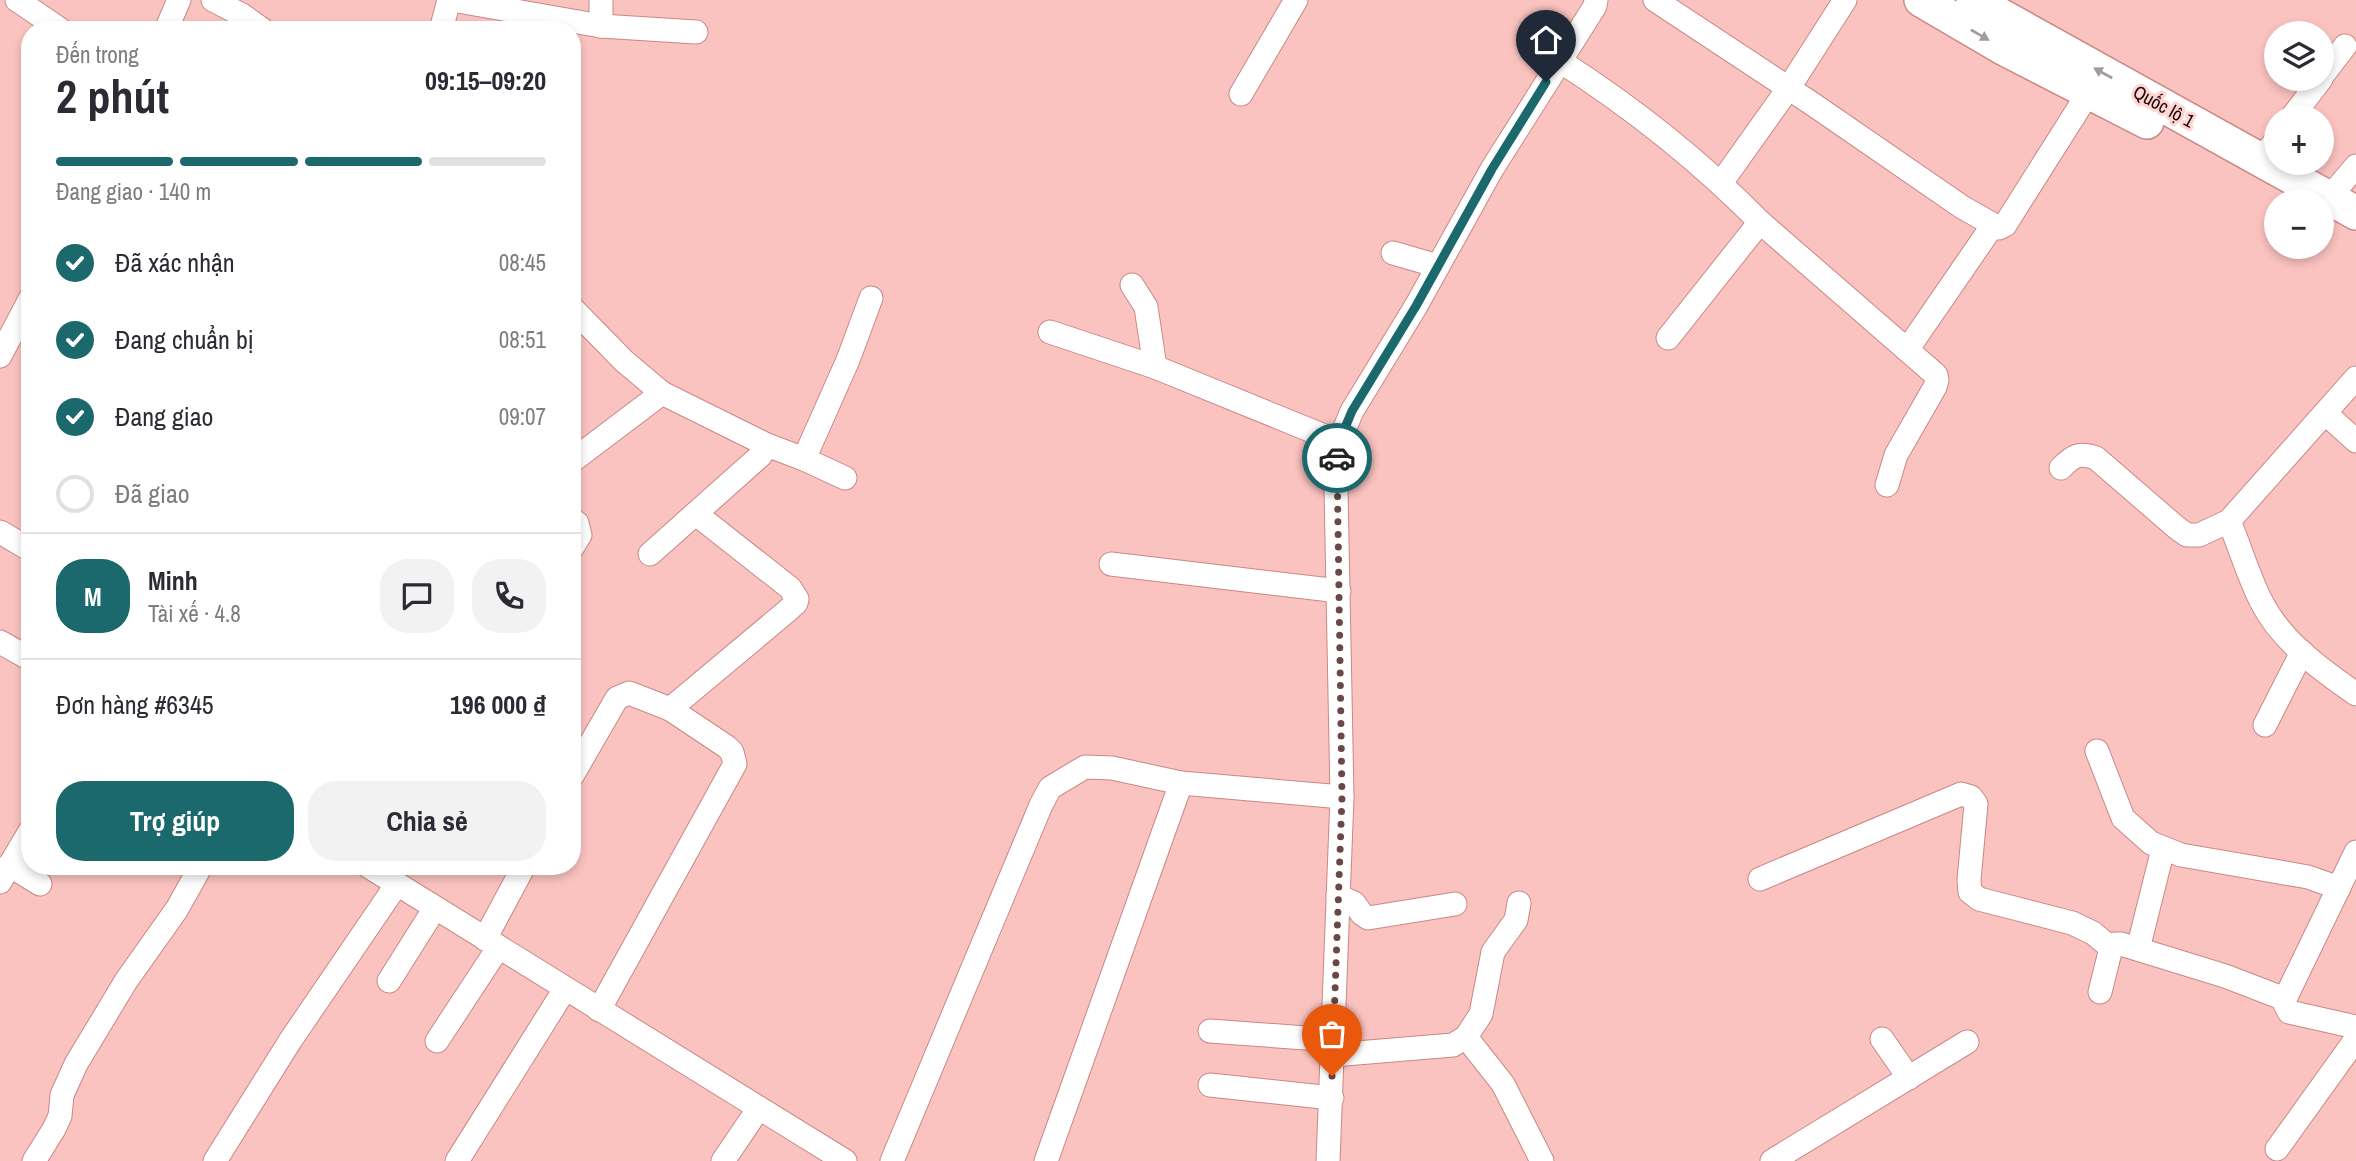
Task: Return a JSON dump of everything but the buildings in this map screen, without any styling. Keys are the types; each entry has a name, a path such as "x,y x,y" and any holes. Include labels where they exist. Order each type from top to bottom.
{"highway":[{"name":"Quốc lộ 1","path":"1922,0 2003,48 2274,189"},
{"name":"Quốc lộ 1","path":"1973,0 2264,146"},
{"name":"Quốc lộ 1","path":"2298,175 2336,209 2356,237"}],"street":[{"path":"17,0 48,21"},
{"path":"170,21 179,0"},
{"path":"213,0 250,21"},
{"path":"444,21 450,0 572,21"},
{"path":"601,0 601,26"},
{"path":"1241,94 1296,0"},
{"path":"1328,1161 1342,797 1336,465 1339,442 1352,411 1416,306 1492,169 1595,6 1596,0"},
{"path":"1655,0 1962,207 1999,228 2005,225 2089,92"},
{"path":"1721,183 1788,89 1845,0"},
{"path":"581,23 696,32"},
{"path":"2334,61 2345,46"},
{"path":"1560,61 1640,115 1721,183 1760,222 1936,375 1937,380 1896,455 1887,485"},
{"path":"2336,209 2356,166"},
{"path":"1668,338 1760,222"},
{"path":"1907,350 1993,225"},
{"path":"1393,253 1438,266"},
{"path":"1132,285 1146,307 1155,367"},
{"path":"804,458 848,360 872,298"},
{"path":"581,317 624,361 662,393 767,446 804,458 845,478"},
{"path":"1050,332 1155,367 1339,442"},
{"path":"0,356 21,334"},
{"path":"2061,468 2074,456 2083,454 2096,458 2187,535 2199,535 2229,521 2356,378"},
{"path":"581,454 662,393"},
{"path":"2325,413 2356,441"},
{"path":"650,554 760,456 767,446"},
{"path":"670,709 796,603 790,588 696,514"},
{"path":"2229,521 2262,602 2287,639 2356,694"},
{"path":"0,532 21,544"},
{"path":"1111,564 1339,591"},
{"path":"0,642 21,654"},
{"path":"2265,725 2302,652"},
{"path":"581,760 617,698 629,693 670,709 727,747 732,752 735,764 599,1010"},
{"path":"2097,751 2123,818 2151,843 2181,855 2308,877 2339,888"},
{"path":"892,1161 1050,788 1086,767 1112,768 1181,783 1342,797"},
{"path":"1046,1161 1181,783"},
{"path":"1760,878 1961,794 1971,797 1976,804 1970,892 1979,899 2072,923 2092,933 2111,948"},
{"path":"21,846 5,873 40,884"},
{"path":"2138,949 2163,849"},
{"path":"2356,852 2284,1001 2289,1012 2356,1027"},
{"path":"34,1161 60,1116 62,1095 76,1064 126,981 177,909 196,875"},
{"path":"382,875 845,1161"},
{"path":"437,1041 492,943 520,875"},
{"path":"215,1161 290,1041 397,884"},
{"path":"1338,896 1354,903 1368,918 1455,904"},
{"path":"1210,1031 1333,1048 1453,1045 1466,1037 1481,1014 1493,952 1516,920 1518,903"},
{"path":"389,981 435,908"},
{"path":"2101,992 2111,948 2115,944 2121,944 2225,976 2284,1001"},
{"path":"457,1161 565,989"},
{"path":"1466,1037 1503,1084 1542,1161"},
{"path":"2277,1149 2356,1039"},
{"path":"1882,1040 1909,1078"},
{"path":"1772,1161 1966,1042"},
{"path":"1210,1086 1332,1098"},
{"path":"723,1161 759,1108"}],"way so far":[{"path":"1332,1076 1342,797 1337,458"}],"route":[{"path":"1337,458 1339,442 1352,411 1416,306 1492,169 1546,82"}]}
